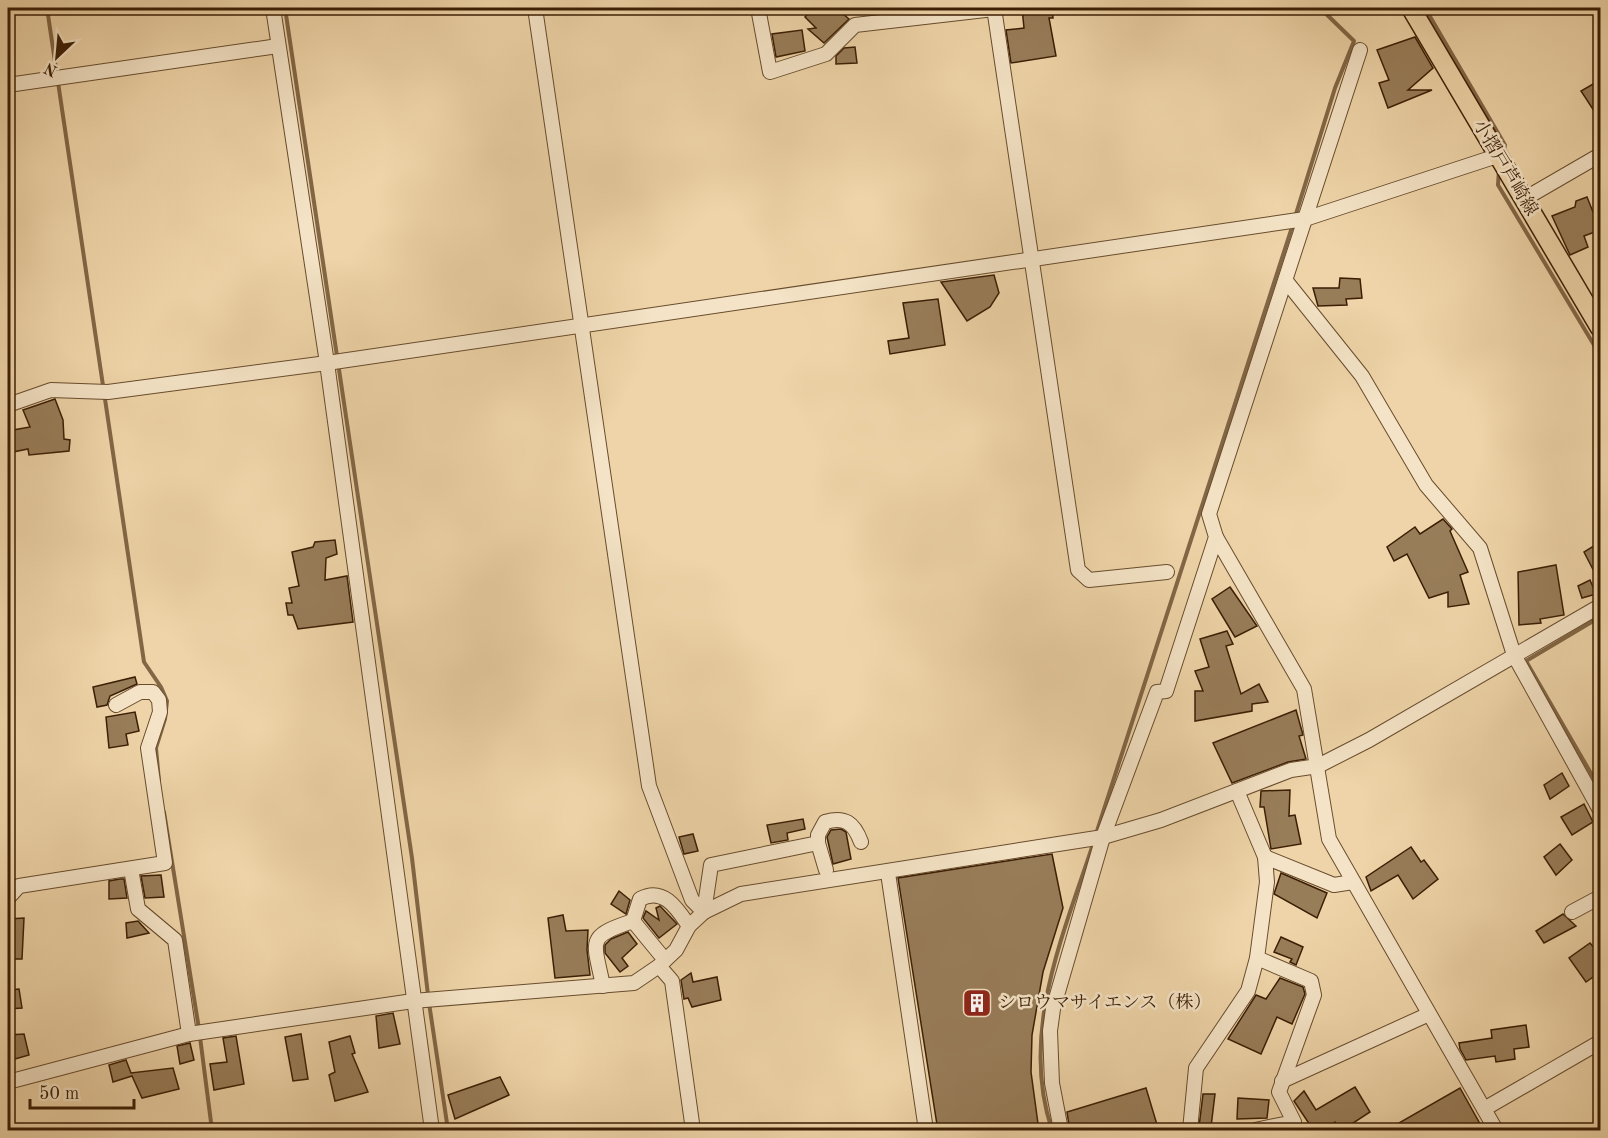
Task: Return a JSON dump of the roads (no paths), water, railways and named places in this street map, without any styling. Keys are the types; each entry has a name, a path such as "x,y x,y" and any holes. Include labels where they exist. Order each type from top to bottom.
{"main road":[{"name":"小摺戸芦崎線","path":"1411,8 1600,328"}],"street":[{"path":"273,8 327,363 432,1131"},
{"path":"535,8 649,786 692,900 704,912"},
{"path":"758,8 770,72 826,54 855,24 994,8 1078,570 1089,580 1167,572"},
{"path":"8,85 278,46"},
{"path":"1360,50 1209,514 1216,537 1304,689 1329,839 1427,1015 1496,1131"},
{"path":"1524,199 1600,155"},
{"path":"8,405 51,390 108,392 327,363 1305,219 1497,156"},
{"path":"1286,280 1362,376 1426,485 1480,548 1514,655 1600,810"},
{"path":"1061,1131 1052,1083 1050,1031 1062,974 1103,837 1157,692 1166,691 1216,537"},
{"path":"8,1082 189,1034 413,1001 634,983 676,950 689,926 704,912 741,894 888,873 1103,837 1161,820 1291,770 1318,766 1369,740 1600,606"},
{"path":"8,898 19,886 165,863 148,748 160,712 159,700 153,692 140,692 116,705"},
{"path":"1190,1131 1196,1068 1248,991 1257,958 1267,882 1265,857 1237,791"},
{"path":"826,870 818,843 818,835 825,822 835,819 845,820 856,827 861,842"},
{"path":"704,912 711,865 818,843"},
{"path":"1265,857 1334,885 1353,882"},
{"path":"131,869 138,909 176,940 189,1034"},
{"path":"888,873 926,1131"},
{"path":"633,921 640,899 646,896 659,896 674,902 689,926"},
{"path":"1572,912 1600,897"},
{"path":"603,986 595,946 598,936 606,930 633,921"},
{"path":"633,921 672,981 693,1131"},
{"path":"1255,1131 1297,1126 1279,1092 1314,996 1311,981 1257,958"},
{"path":"1282,1081 1427,1015"},
{"path":"1484,1109 1600,1042"}],"waterway":[{"path":"47,8 144,662 161,687 167,701 165,719 156,748 159,781"},
{"path":"285,8 412,858 428,995"},
{"path":"1295,217 1335,88 1354,41 1320,8"},
{"path":"1425,8 1505,145 1503,153"},
{"path":"1499,169 1498,185 1600,355"},
{"path":"1096,834 1293,224"},
{"path":"1600,617 1526,661 1600,789"},
{"path":"164,812 199,1029"},
{"path":"1052,1130 1043,1094 1040,1057 1043,1020 1049,984 1059,947 1094,841"},
{"path":"429,1003 448,1130"},
{"path":"200,1037 212,1130"}],"place":[{"name":"シロウマサイエンス（株）","path":"977,1003"}]}
